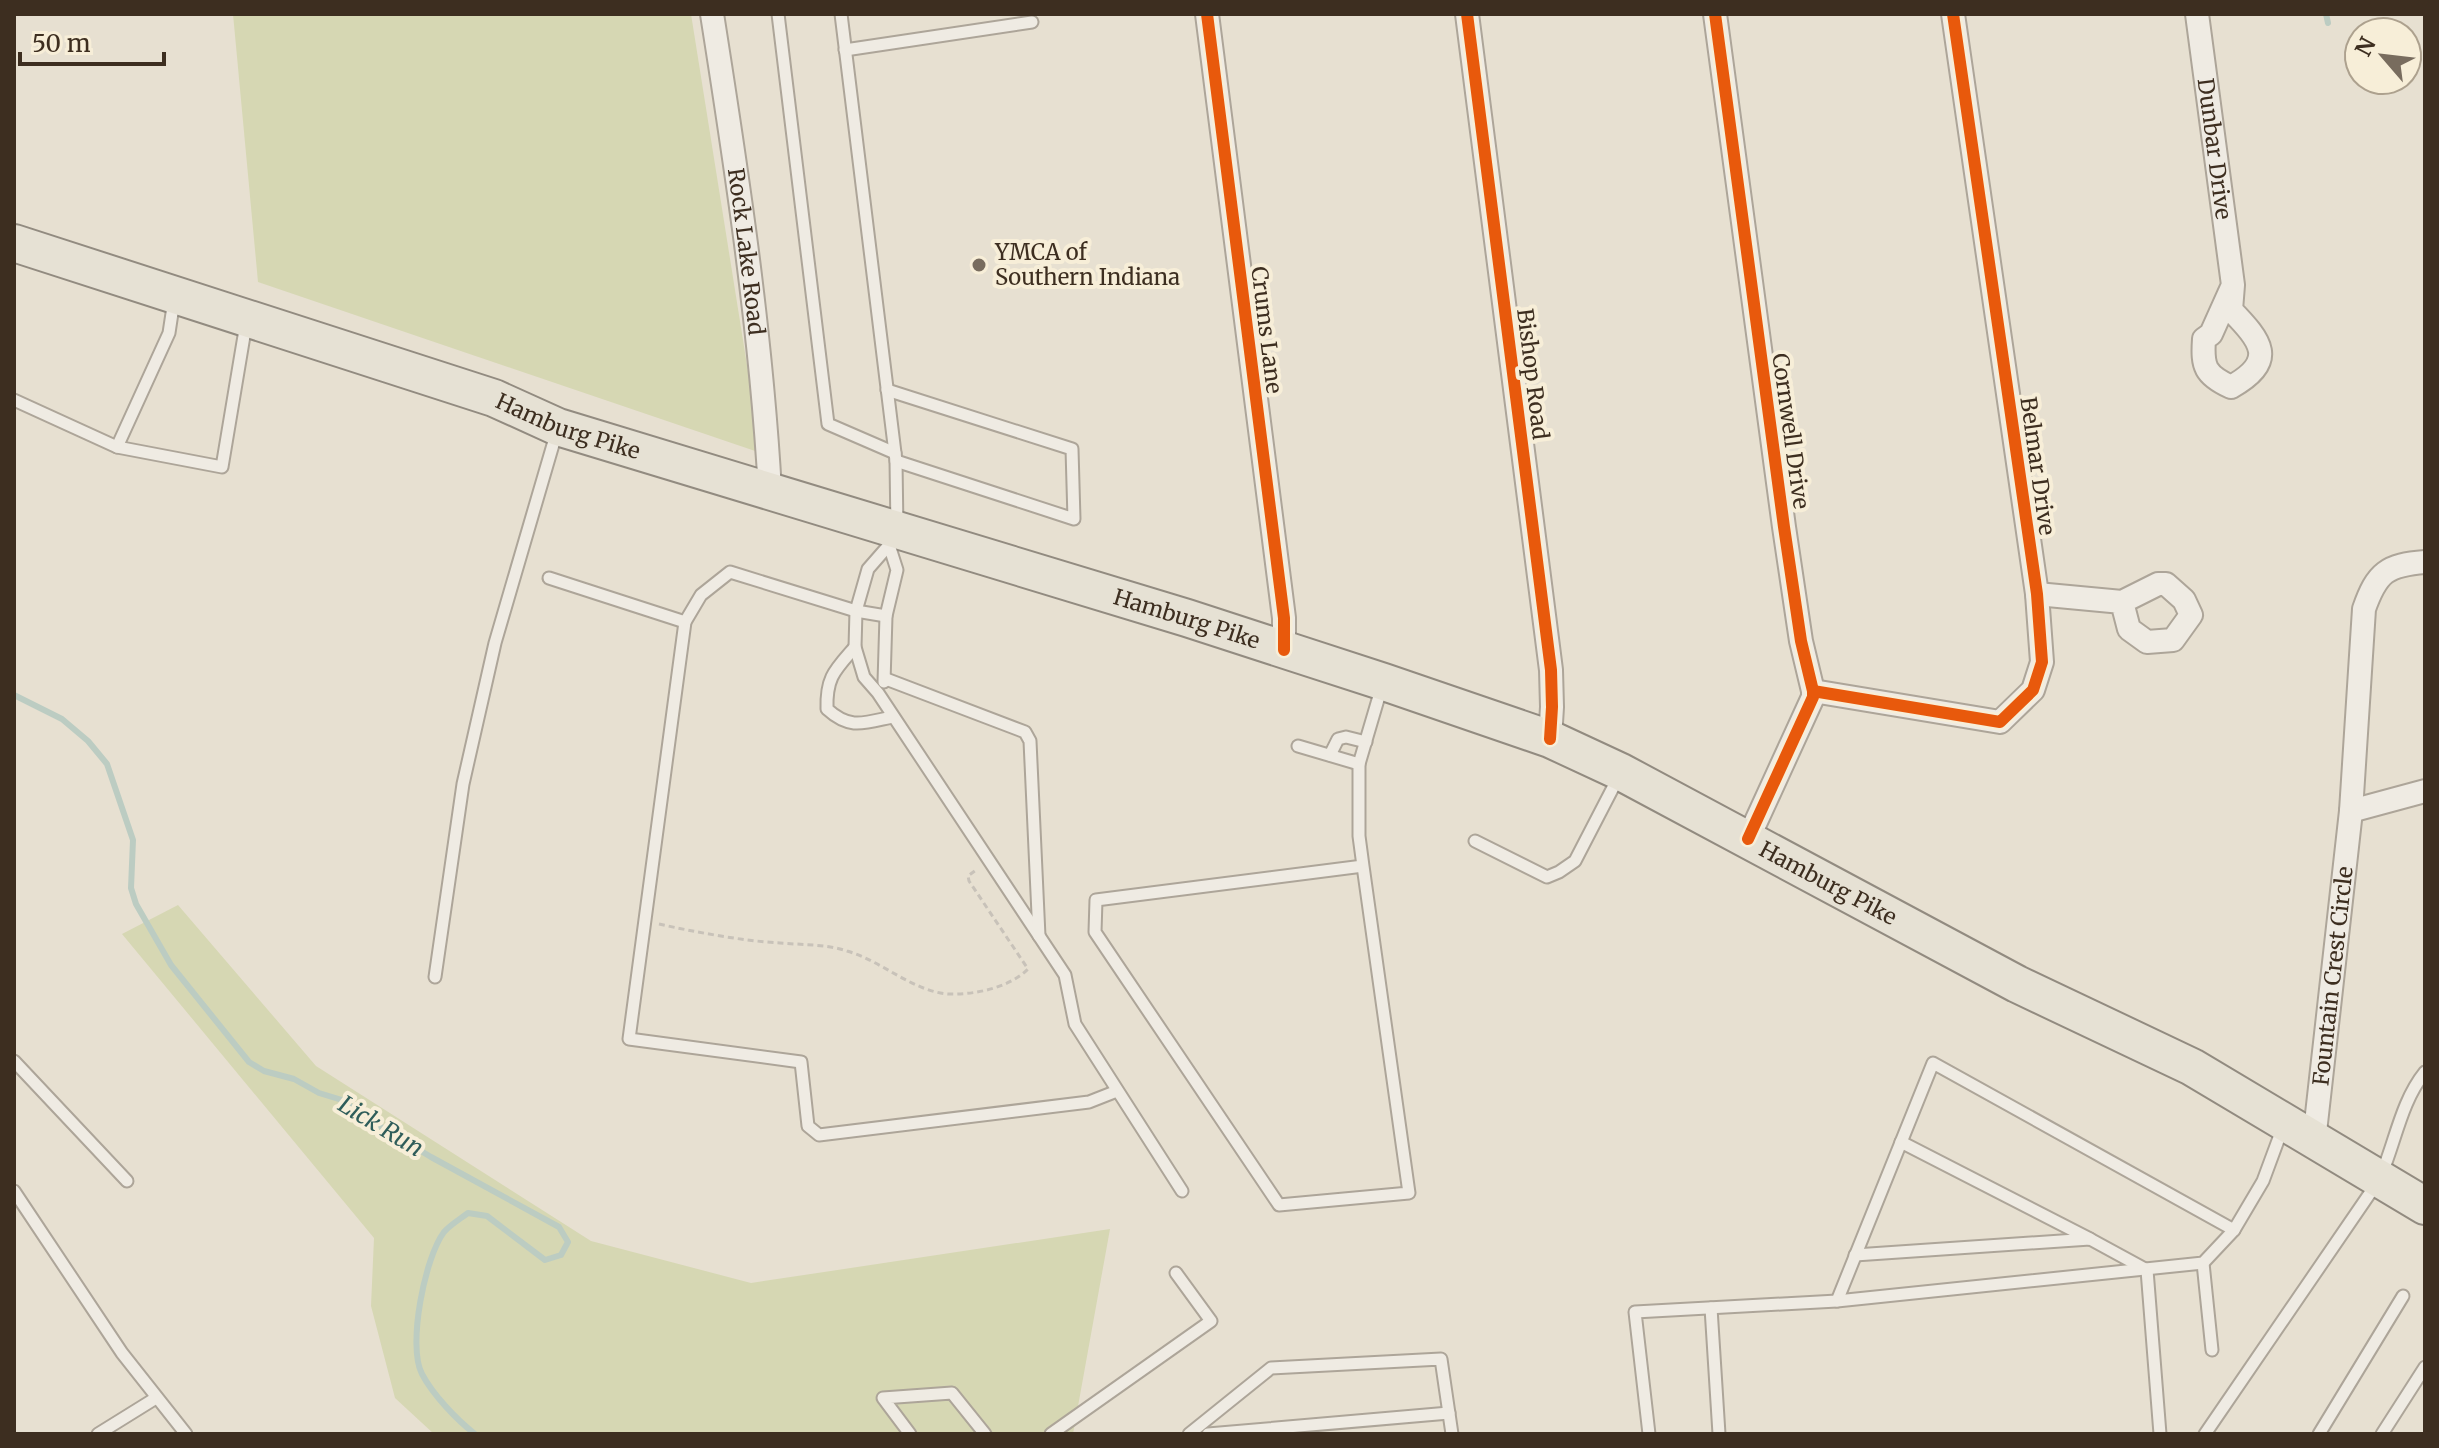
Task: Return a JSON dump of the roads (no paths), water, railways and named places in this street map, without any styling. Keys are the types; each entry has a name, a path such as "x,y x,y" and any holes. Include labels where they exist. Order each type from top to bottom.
{"main road":[{"name":"Hamburg Pike","path":"14,243 494,398 558,427 770,491 893,538 1284,650 1550,739 1621,772 2017,984 2192,1067 2425,1206"}],"street":[{"name":"Rock Lake Road","path":"712,14 731,133 765,401 770,491"},
{"name":"Crums Lane","path":"1207,14 1284,618 1284,650"},
{"name":"Bishop Road","path":"1467,14 1551,670 1550,739"},
{"name":"Cornwell Drive","path":"1715,14 1784,527 1801,641 1813,691"},
{"name":"Belmar Drive","path":"1813,691 2000,722 2033,690 2042,662 2037,594 1953,14"},
{"name":"Dunbar Drive","path":"2197,14 2233,285"},
{"name":"Fountain Crest Circle","path":"2299,1132 2351,811 2364,609 2372,585 2396,564 2425,562"},
{"path":"2037,594 2122,602"},
{"path":"1748,839 1813,697 1813,691"},
{"path":"2351,811 2425,791"}],"lane":[{"path":"778,14 828,424 895,457 1074,519 1072,449 887,390"},
{"path":"841,14 895,457 893,538 897,570 886,616 886,679 878,693"},
{"path":"845,50 1032,22"},
{"path":"117,447 169,333 175,295"},
{"path":"14,400 117,447 222,467 247,318"},
{"path":"435,977 463,784 495,643 558,427"},
{"path":"893,538 868,569 856,611 855,647 864,677 878,693 1065,975 1075,1024 1182,1191"},
{"path":"886,616 856,611 730,572 701,595 685,622 629,1039 801,1062 808,1126 819,1135 1089,1102 1117,1091"},
{"path":"549,578 685,622"},
{"path":"855,647 832,674 826,690 827,709 839,720 856,724 892,717"},
{"path":"886,679 1025,732 1030,741 1039,936"},
{"path":"1363,866 1096,900 1095,932 1279,1205 1409,1193 1359,836 1359,764 1384,682"},
{"path":"1330,755 1338,739 1346,737 1366,742"},
{"path":"1298,746 1359,764"},
{"path":"1475,841 1547,877 1559,872 1575,861 1621,772"},
{"path":"14,1061 127,1181"},
{"path":"1837,1301 1933,1063 2234,1230"},
{"path":"2205,1434 2379,1180 2413,1087 2425,1072"},
{"path":"1649,1434 1635,1312 1837,1301 2203,1263 2234,1230 2263,1181 2299,1132"},
{"path":"1901,1142 2147,1270"},
{"path":"14,1191 122,1353 186,1434"},
{"path":"1855,1255 2090,1239"},
{"path":"2203,1263 2212,1350"},
{"path":"2147,1270 2160,1434"},
{"path":"1051,1434 1211,1321 1176,1273"},
{"path":"2319,1434 2403,1296"},
{"path":"1711,1308 1719,1434"},
{"path":"1189,1434 1271,1368 1441,1359 1452,1434"},
{"path":"2382,1434 2425,1367"},
{"path":"910,1434 883,1398 952,1393 985,1434"},
{"path":"98,1434 156,1398"},
{"path":"1208,1434 1449,1413"}],"waterway":[{"path":"2326,14 2328,23"},
{"name":"Lick Run","path":"14,695 62,719 88,741 107,764 133,840 131,888 136,904 171,965 249,1062 264,1071 294,1079 319,1093 342,1100 431,1157 559,1227 568,1242 561,1255 545,1260 487,1216 468,1213 446,1229 430,1261 417,1323 418,1361 432,1390 475,1434"}],"place":[{"name":"YMCA of Southern Indiana","path":"979,265"}]}
